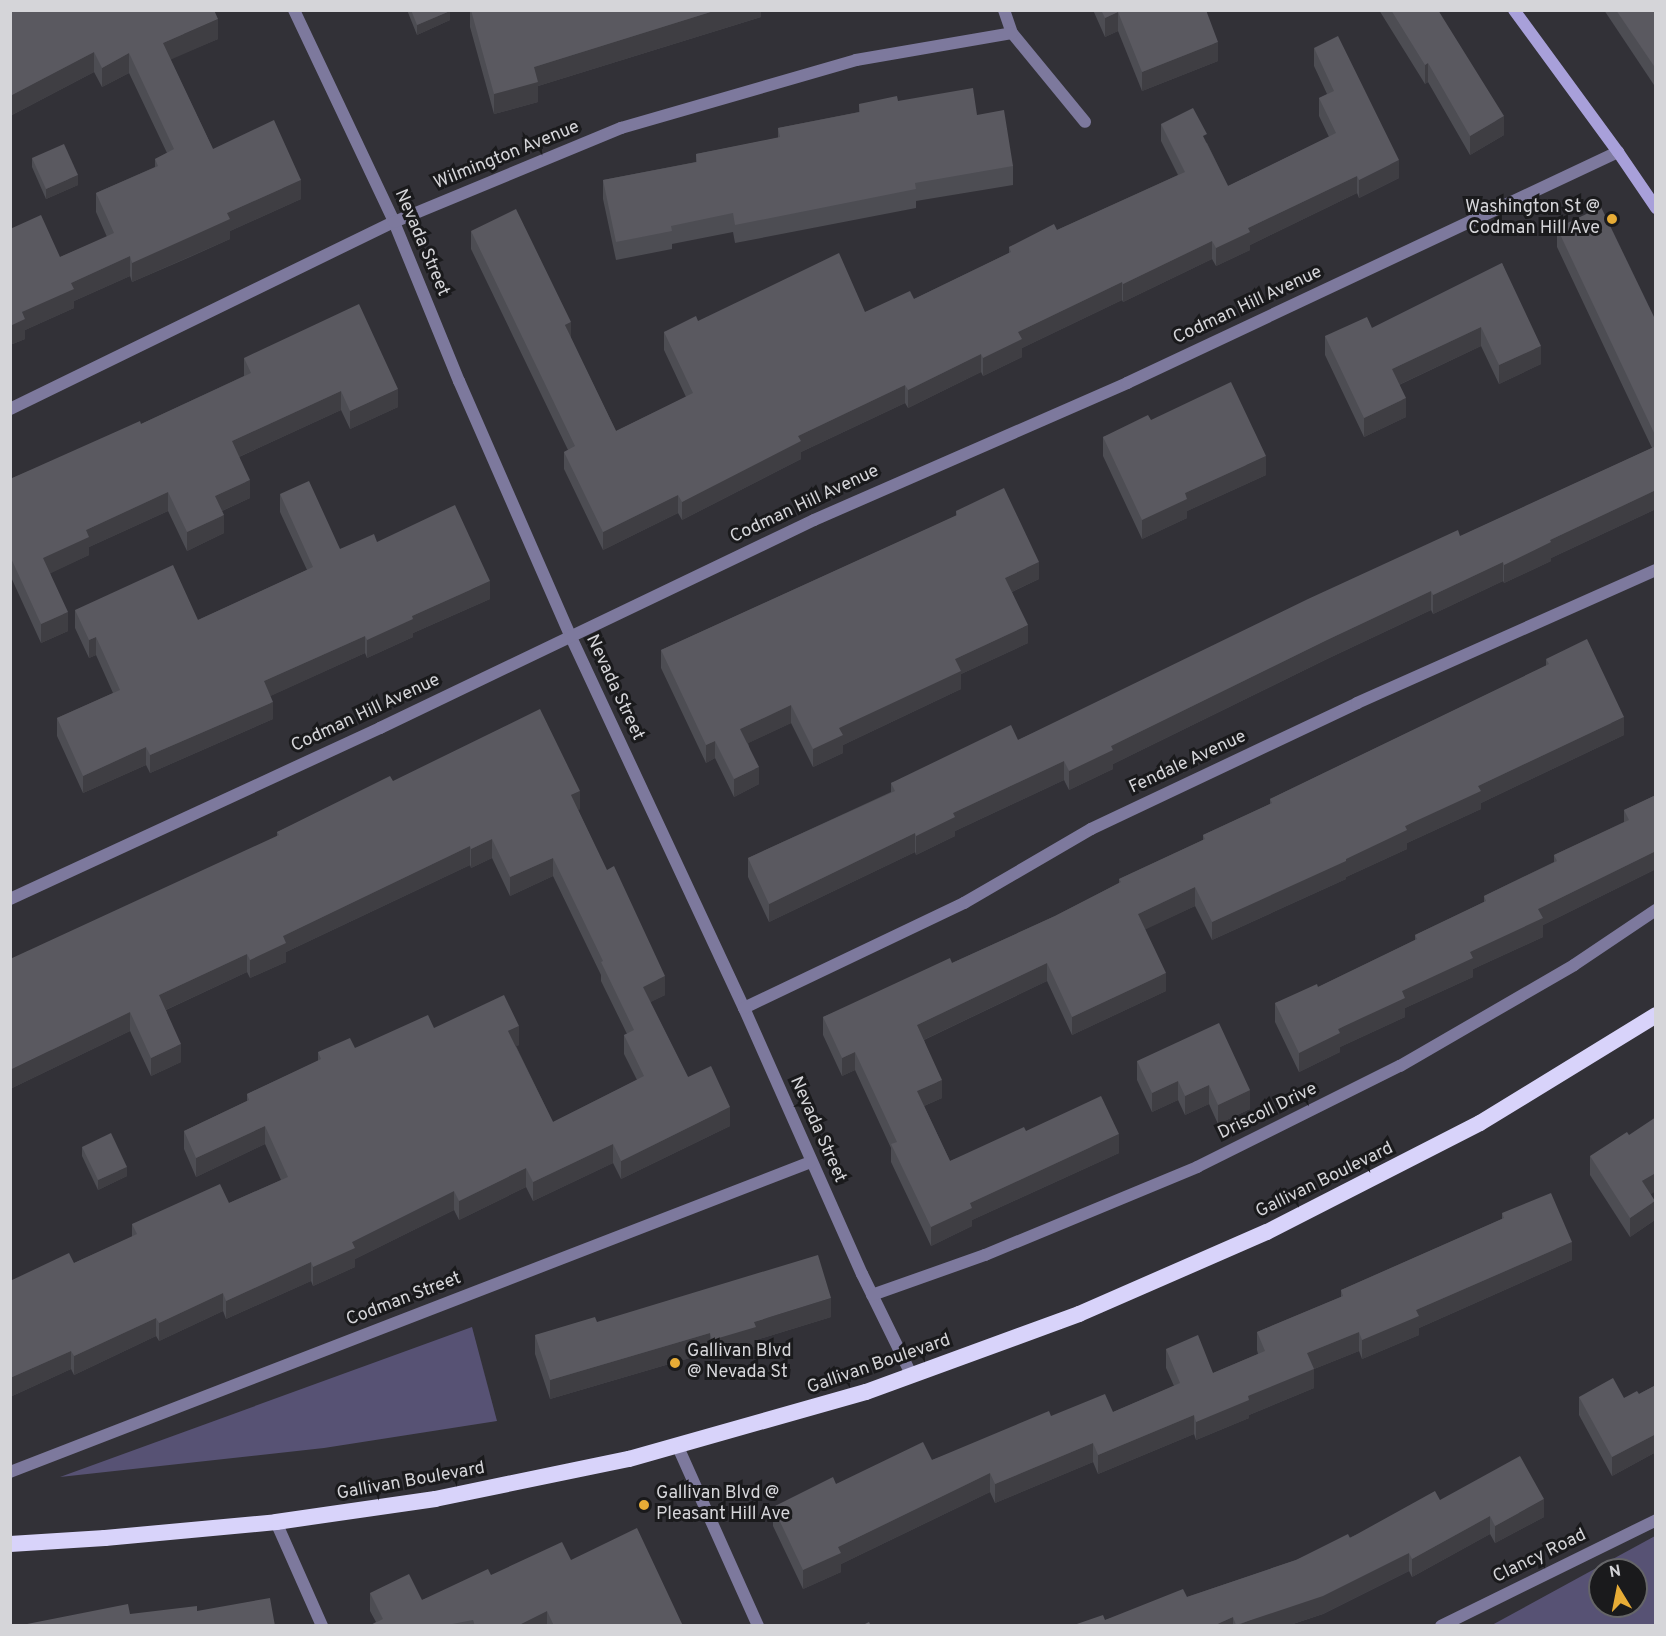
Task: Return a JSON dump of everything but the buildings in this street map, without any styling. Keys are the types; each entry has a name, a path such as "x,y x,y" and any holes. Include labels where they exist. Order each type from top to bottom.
{"highway":[{"name":"Gallivan Boulevard","path":"10,1544 105,1538 276,1522 435,1499 585,1470 678,1447 808,1410 912,1376 1139,1290 1334,1200 1480,1123 1656,1015"}],"main road":[{"path":"1514,10 1656,208"}],"street":[{"name":"Nevada Street","path":"294,10 394,222 459,381 570,635 744,1008 872,1295 912,1376"},
{"path":"1004,10 1012,33 1085,122"},
{"name":"Wilmington Avenue","path":"10,409 394,222 621,128 856,60 1012,33"},
{"name":"Codman Hill Avenue","path":"10,899 380,728 814,520 1127,383 1618,152"},
{"name":"Fendale Avenue","path":"744,1008 964,903 1091,829 1357,703 1656,570"},
{"name":"Driscoll Drive","path":"872,1295 985,1255 1208,1162 1400,1066 1574,965 1656,910"},
{"name":"Codman Street","path":"10,1472 811,1162"},
{"path":"678,1447 758,1626"},
{"name":"Clancy Road","path":"1441,1626 1656,1520"},
{"path":"276,1522 322,1626"}],"shaded area":[{"path":"472,1327 497,1421 324,1448 60,1477"},
{"path":"1655,1536 1655,1625 1492,1625 1588,1573 1588,1618 1648,1618 1648,1558 1615,1558"}],"place":[{"name":"Washington St @ Codman Hill Ave","path":"1612,219"},
{"name":"Gallivan Blvd @ Nevada St","path":"675,1363"},
{"name":"Gallivan Blvd @ Pleasant Hill Ave","path":"644,1505"}]}
